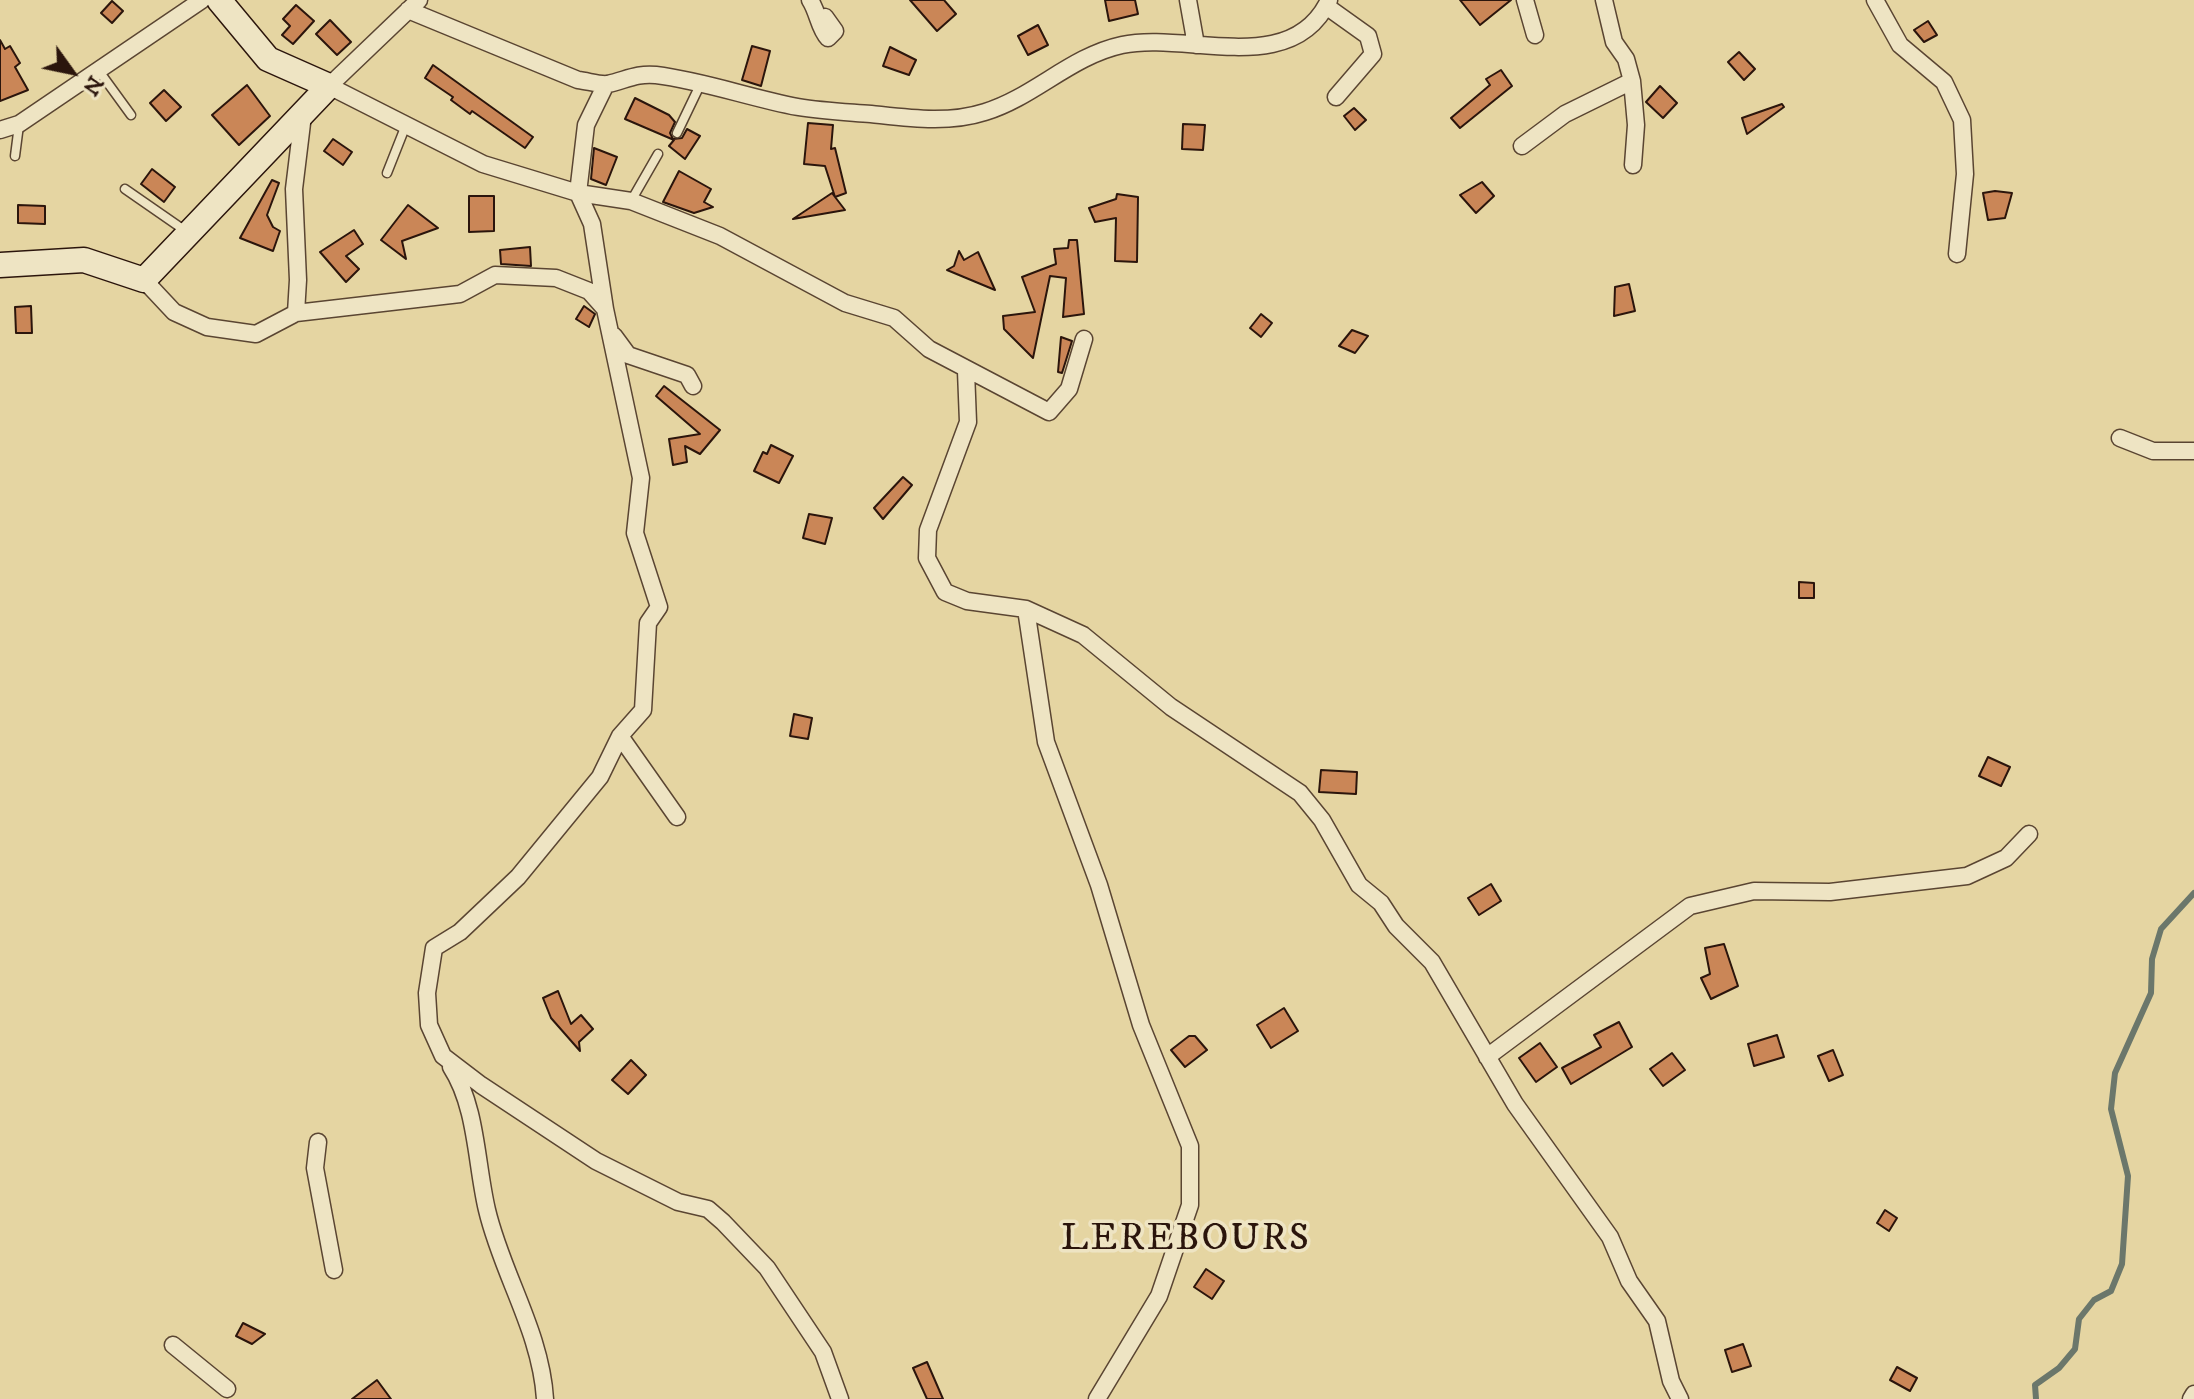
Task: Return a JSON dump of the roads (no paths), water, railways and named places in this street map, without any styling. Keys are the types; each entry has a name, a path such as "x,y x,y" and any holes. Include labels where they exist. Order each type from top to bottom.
{"street":[{"path":"0,130 19,124 202,0"},
{"path":"219,0 268,59 329,86 483,164 578,193 631,201 720,236 845,303 894,318 929,349 1049,412 1069,389 1084,339"},
{"path":"810,0 820,16 822,32 828,38 835,31 825,17"},
{"path":"1188,0 1196,45"},
{"path":"1525,0 1535,35"},
{"path":"1604,0 1614,42 1626,59 1632,81 1636,125 1633,165"},
{"path":"1875,0 1900,45 1944,82 1962,120 1965,174 1957,254"},
{"path":"144,280 329,86 414,5 578,80 606,84 637,74 701,82 797,106 911,121 985,112 1068,66 1122,45 1196,45 1228,49 1270,44 1307,29 1327,3 1368,36 1373,54 1336,97"},
{"path":"1522,146 1565,114 1632,81"},
{"path":"545,1399 531,1333 487,1211 463,1086 443,1056 429,1025 427,993 434,948 460,932 518,877 600,777 620,736 643,710 648,623 659,607 635,533 641,478 621,396 592,224 578,193 586,125 606,84"},
{"path":"296,313 298,268 294,189 303,115"},
{"path":"0,265 84,260 144,280 174,312 207,327 256,334 296,313 460,294 495,275 556,278 589,291 605,309"},
{"path":"611,332 628,355 679,371 687,375 693,386"},
{"path":"966,371 970,390 968,422 928,530 927,558 945,592 967,601 1026,609 1083,635 1171,707 1300,793 1322,820 1359,885 1381,903 1396,926 1432,962 1524,1116 1610,1237 1629,1281 1657,1321 1666,1347 1671,1381 1680,1399"},
{"path":"2120,438 2153,451 2194,451"},
{"path":"1026,609 1046,742 1099,885 1141,1025 1190,1146 1190,1205 1159,1296 1097,1399"},
{"path":"620,736 677,817"},
{"path":"1487,1057 1690,906 1754,891 1830,892 1967,876 2006,858 2029,834"},
{"path":"443,1056 481,1085 596,1161 678,1202 708,1209 715,1215 767,1268 823,1352 840,1399"},
{"path":"318,1142 315,1168 334,1270"},
{"path":"173,1345 227,1389"}],"lane":[{"path":"98,69 131,115"},
{"path":"677,133 701,82"},
{"path":"15,156 19,124"},
{"path":"387,173 406,125"},
{"path":"631,201 658,154"},
{"path":"125,189 190,235"}],"waterway":[{"path":"2036,1399 2035,1385 2059,1368 2075,1349 2079,1319 2094,1300 2111,1291 2122,1264 2128,1176 2111,1109 2115,1073 2151,993 2152,959 2161,929 2194,893"}],"district":[{"name":"LEREBOURS","path":"1186,1241"}]}
